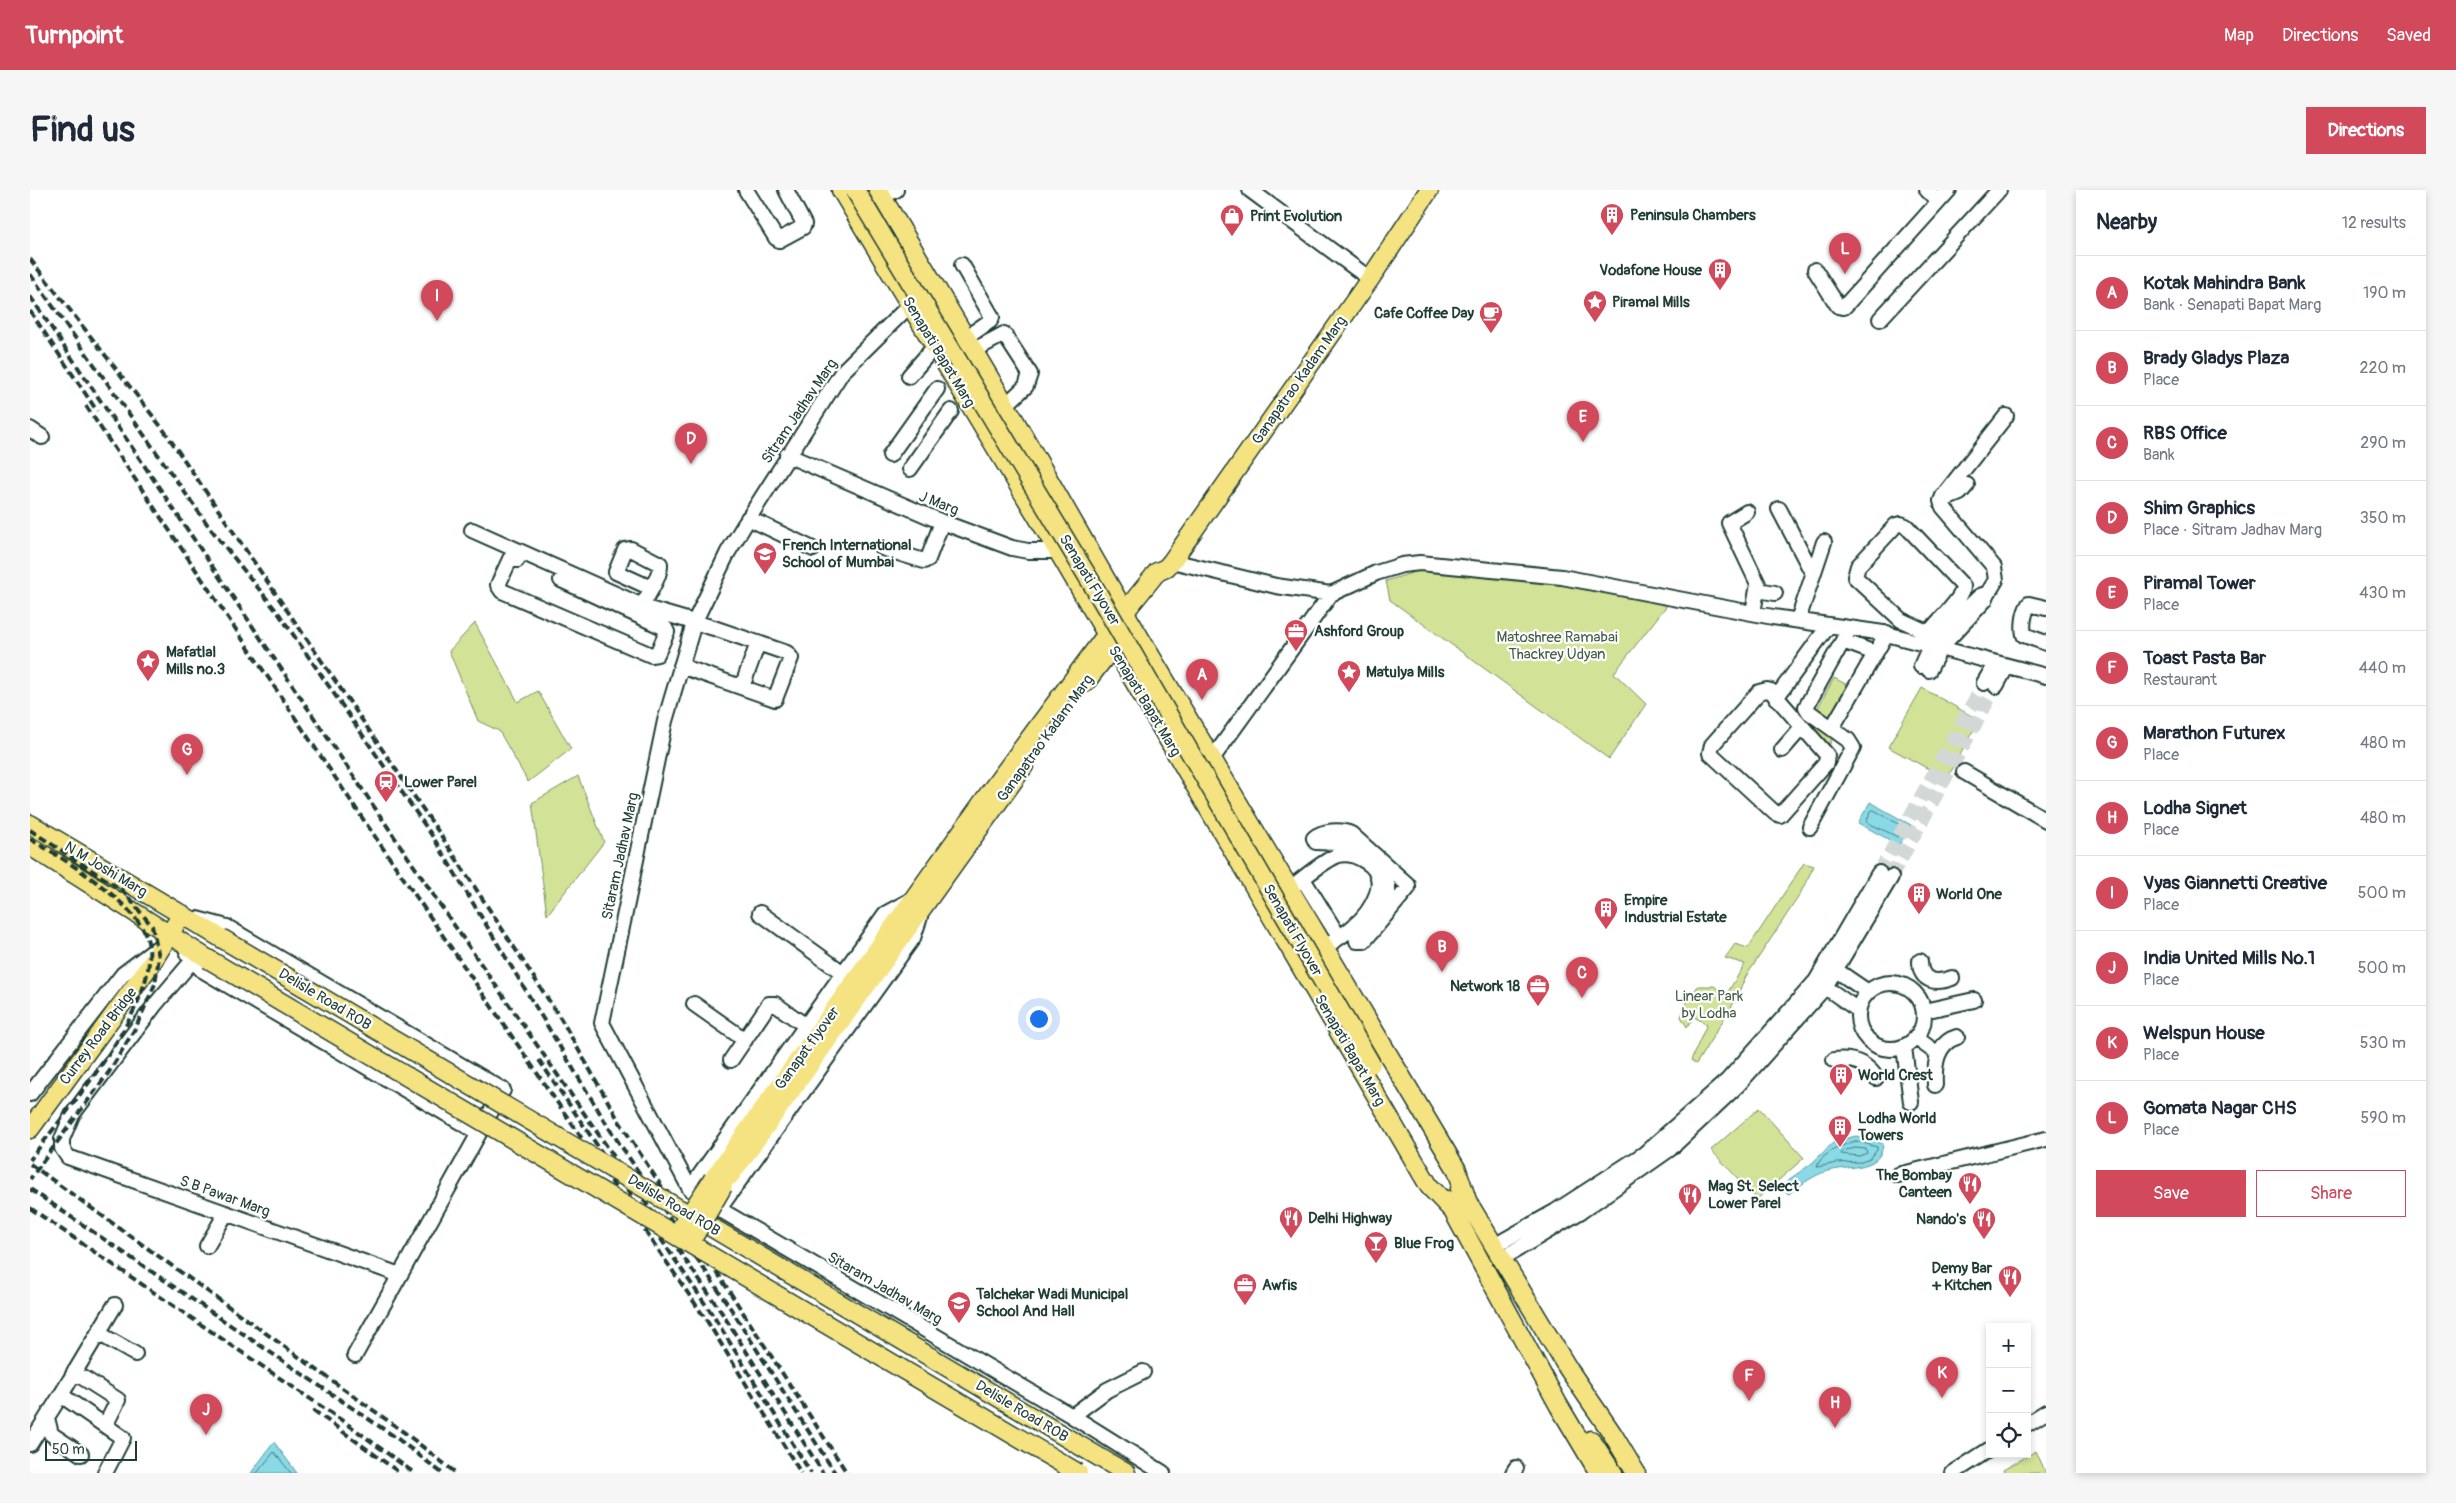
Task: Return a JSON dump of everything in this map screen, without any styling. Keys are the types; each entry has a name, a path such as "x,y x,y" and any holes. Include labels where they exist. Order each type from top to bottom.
{"main road":[{"name":"Senapati Bapat Marg","path":"841,190 1058,550 1109,641 1188,772 1429,1186 1452,1209"},
{"name":"Senapati Flyover","path":"854,190 1094,587 1376,1061 1466,1197"},
{"name":"Senapati Flyover","path":"867,190 1126,623 1376,1061 1452,1209"},
{"name":"Senapati Bapat Marg","path":"878,190 975,344 1006,405 1128,618 1289,889 1332,942 1457,1170 1466,1197"},
{"name":"Ganapatrao Kadam Marg","path":"922,899 1038,736 1128,618 1157,572 1169,564 1370,279 1429,190"},
{"name":"N M Joshi Marg","path":"30,824 221,938"},
{"name":"N M Joshi Marg","path":"30,846 167,939 200,959"},
{"name":"Ganapat flyover","path":"683,1239 718,1183 922,899"},
{"name":"Currey Road Bridge","path":"30,1129 151,964 182,914"},
{"name":"Delisle Road ROB","path":"221,938 1126,1473"},
{"name":"Delisle Road ROB","path":"200,959 683,1239 1078,1473"},
{"path":"1466,1197 1567,1367 1636,1473"},
{"path":"1452,1209 1572,1410 1613,1473"},
{"path":"1567,1367 1572,1410 1599,1473"},
{"path":"1572,1410 1626,1473"}],"street":[{"path":"746,190 779,240 803,227 804,224 786,190"},
{"path":"888,190 892,192 896,190"},
{"path":"1927,190 1938,201"},
{"path":"1815,270 1838,306 1844,307 1949,190"},
{"path":"1880,319 1999,190"},
{"path":"1257,192 1370,279"},
{"path":"962,265 992,317 975,344"},
{"name":"Sitram Jadhav Marg","path":"747,521 787,455 842,372 910,304 935,283"},
{"path":"975,344 1001,333 1004,334 1030,374 1026,386 1006,405"},
{"path":"909,376 935,346"},
{"path":"890,455 937,389"},
{"path":"910,468 951,411"},
{"path":"1931,641 1980,596 1988,593 1996,580 1994,567 1943,507 1942,501 1943,496 2006,416"},
{"path":"30,429 42,437"},
{"name":"J Marg","path":"787,455 942,522 1012,548 1028,551 1058,550 1082,538"},
{"path":"1942,501 1960,493 1966,485"},
{"path":"1779,509 1813,574"},
{"path":"1747,512 1728,523 1756,580 1758,590 1753,614"},
{"path":"747,521 813,549"},
{"name":"Sitaram Jadhav Marg","path":"690,1189 602,1023 666,721 681,666 694,623 728,552 747,521"},
{"path":"882,548 924,561 928,558 942,522"},
{"path":"1925,668 1931,641 1962,594 1963,586 1906,526 1901,524 1896,526 1858,566 1855,577 1901,620 1931,641"},
{"path":"472,530 519,556 646,611 694,623 758,643 790,656 778,696 772,699 681,666"},
{"path":"1798,620 1824,542"},
{"path":"519,556 510,559 498,586 502,591 654,655 659,651 667,630 646,611"},
{"path":"1169,564 1276,586 1331,594"},
{"path":"1188,772 1212,759 1331,594 1376,573 1402,565 1436,564 1562,577 1753,614 1931,641 2046,676"},
{"path":"646,611 651,588"},
{"path":"1758,590 1774,593"},
{"path":"2046,608 2029,604 2026,608 2023,628 2024,635 2028,638 2046,643"},
{"path":"1832,728 1875,654 1901,620"},
{"path":"1776,698 1829,625"},
{"path":"1810,827 1853,748 1848,740 1809,712 1806,707 1850,628"},
{"path":"1842,641 1875,654"},
{"path":"742,687 758,643"},
{"path":"1990,685 2002,664"},
{"path":"1766,690 1776,698 1802,727 1827,755 1827,759 1784,814 1775,814 1710,753 1712,745 1759,692 1766,690"},
{"path":"1782,750 1802,727"},
{"path":"1964,772 2046,820"},
{"path":"1340,831 1351,834 1408,885 1408,888 1364,941 1360,942 1357,941 1356,936 1389,889 1371,864 1355,855 1340,843 1316,842 1314,838 1319,834 1340,831"},
{"path":"1289,889 1323,863 1338,855 1355,855"},
{"path":"1303,879 1332,942 1354,927 1371,907 1380,885 1378,874"},
{"path":"1498,1252 1530,1234 1648,1158 1670,1149 1737,1086 1821,984 1885,875"},
{"path":"922,899 913,938 719,1209 690,1189 885,914 922,899"},
{"path":"760,913 843,973"},
{"path":"182,914 228,927 502,1090 354,1356"},
{"path":"30,1094 35,1078 123,974 167,939"},
{"path":"200,959 202,970 477,1132"},
{"name":"S B Pawar Marg","path":"200,959 154,1006 72,1116 62,1139 62,1148 68,1157 400,1275"},
{"path":"1920,961 1920,968 1928,978 1940,982 1952,978"},
{"path":"1832,967 1868,992"},
{"path":"1915,993 1928,978"},
{"path":"1890,983 1906,986 1915,993 1924,1011 1924,1025 1916,1038 1904,1047 1884,1049 1874,1045 1860,1030 1858,1010 1861,1000 1868,992 1874,987 1890,983"},
{"path":"1821,984 1858,1010"},
{"path":"1924,1011 1974,1000"},
{"path":"731,1060 772,1003 806,1026"},
{"path":"694,1004 745,1040"},
{"path":"1935,1085 1934,1069 1938,1054 1944,1043 1958,1037"},
{"path":"1916,1038 1938,1054"},
{"path":"1863,1063 1874,1045"},
{"path":"1904,1047 1911,1102"},
{"path":"1834,1060 1847,1058 1863,1063 1876,1078"},
{"path":"1898,1176 2046,1139"},
{"name":"Sitaram Jadhav Marg","path":"719,1209 1072,1416 1163,1473"},
{"path":"207,1246 226,1213"},
{"path":"30,1444 48,1418 115,1305"},
{"path":"98,1333 135,1354"},
{"path":"74,1372 118,1400 106,1424"},
{"path":"1072,1416 1107,1390 1142,1372"},
{"path":"61,1395 106,1424 123,1438 105,1473"},
{"path":"2031,1421 2046,1412"},
{"path":"48,1418 51,1434 81,1454"},
{"path":"1953,1473 1986,1452"}],"green space":[{"name":"Matoshree Ramabai Thackrey Udyan","path":"1421,570 1490,571 1668,604 1614,673 1646,704 1609,759 1390,600 1386,581"},
{"path":"475,623 518,702 538,691 571,749 528,782 499,731 478,721 449,651"},
{"path":"1834,678 1859,691 1828,747 1804,733"},
{"path":"1922,688 1979,720 1947,779 1888,747"},
{"path":"578,776 604,842 547,915 532,803"},
{"name":"Linear Park by Lodha","path":"1804,863 1814,866 1799,896 1745,978 1735,1001 1696,1064 1691,1060 1707,1024 1694,1017 1687,1027 1681,1017 1687,1002 1698,986 1714,986 1726,995 1745,964 1725,958 1735,944 1748,948"},
{"path":"1759,1108 1804,1158 1757,1199 1711,1150"},
{"path":"2036,1451 2046,1473 2004,1473 2003,1470 2024,1458 2031,1458 2031,1454"}],"water":[{"path":"1870,802 1911,825 1899,845 1858,823"},
{"path":"1856,1136 1872,1139 1883,1144 1881,1153 1875,1160 1859,1166 1830,1170 1813,1177 1789,1194 1783,1191 1781,1185 1811,1164 1835,1141"},
{"path":"274,1442 297,1473 251,1473"}],"tunnel":[{"path":"1879,873 1984,683"},
{"path":"1891,877 1996,686"}],"railway":[{"path":"30,259 163,429 440,834 561,1019 619,1121 847,1473"},
{"path":"30,274 210,528 279,614 433,837 609,1128 731,1309 835,1473"},
{"path":"30,296 445,912 722,1313 823,1473"},
{"path":"30,311 97,411"},
{"path":"86,406 365,822 707,1321 801,1473"},
{"path":"30,830 122,890 152,926 159,957 155,984 136,1027 109,1072 30,1179"},
{"path":"30,839 93,879 123,905 144,931 149,956 144,985 130,1017 111,1050 89,1083 30,1160"},
{"path":"539,1060 714,1317 811,1473"},
{"path":"30,1164 405,1433 456,1473"},
{"path":"30,1189 398,1439 442,1473"},
{"path":"30,1208 353,1428 414,1473"},
{"path":"313,1410 400,1473"}],"place":[{"name":"Peninsula Chambers","path":"1612,236"},
{"name":"Print Evolution","path":"1232,237"},
{"name":"Gomata Nagar CHS","path":"1845,274"},
{"name":"Vodafone House","path":"1720,291"},
{"name":"Vyas Giannetti Creative","path":"437,321"},
{"name":"Piramal Mills","path":"1595,323"},
{"name":"Cafe Coffee Day","path":"1491,334"},
{"name":"Piramal Tower","path":"1583,442"},
{"name":"Shim Graphics","path":"691,464"},
{"name":"French International School of Mumbai","path":"765,575"},
{"name":"Ashford Group","path":"1296,652"},
{"name":"Mafatlal Mills no.3","path":"148,682"},
{"name":"Matulya Mills","path":"1349,693"},
{"name":"Kotak Mahindra Bank","path":"1202,700"},
{"name":"Marathon Futurex","path":"187,775"},
{"name":"Lower Parel","path":"386,803"},
{"name":"World One","path":"1919,915"},
{"name":"Empire Industrial Estate","path":"1606,930"},
{"name":"Brady Gladys Plaza","path":"1442,972"},
{"name":"RBS Office","path":"1582,998"},
{"name":"Network 18","path":"1538,1007"},
{"name":"World Crest","path":"1841,1096"},
{"name":"Lodha World Towers","path":"1840,1148"},
{"name":"The Bombay Canteen","path":"1970,1205"},
{"name":"Mag St. Select Lower Parel","path":"1690,1216"},
{"name":"Delhi Highway","path":"1291,1239"},
{"name":"Nando's","path":"1984,1240"},
{"name":"Blue Frog","path":"1376,1264"},
{"name":"Demy Bar + Kitchen","path":"2010,1298"},
{"name":"Awfis","path":"1245,1306"},
{"name":"Talchekar Wadi Municipal School And Hall","path":"959,1324"},
{"name":"Welspun House","path":"1942,1398"},
{"name":"Toast Pasta Bar","path":"1749,1401"},
{"name":"Lodha Signet","path":"1835,1428"},
{"name":"India United Mills No.1","path":"206,1435"}]}
